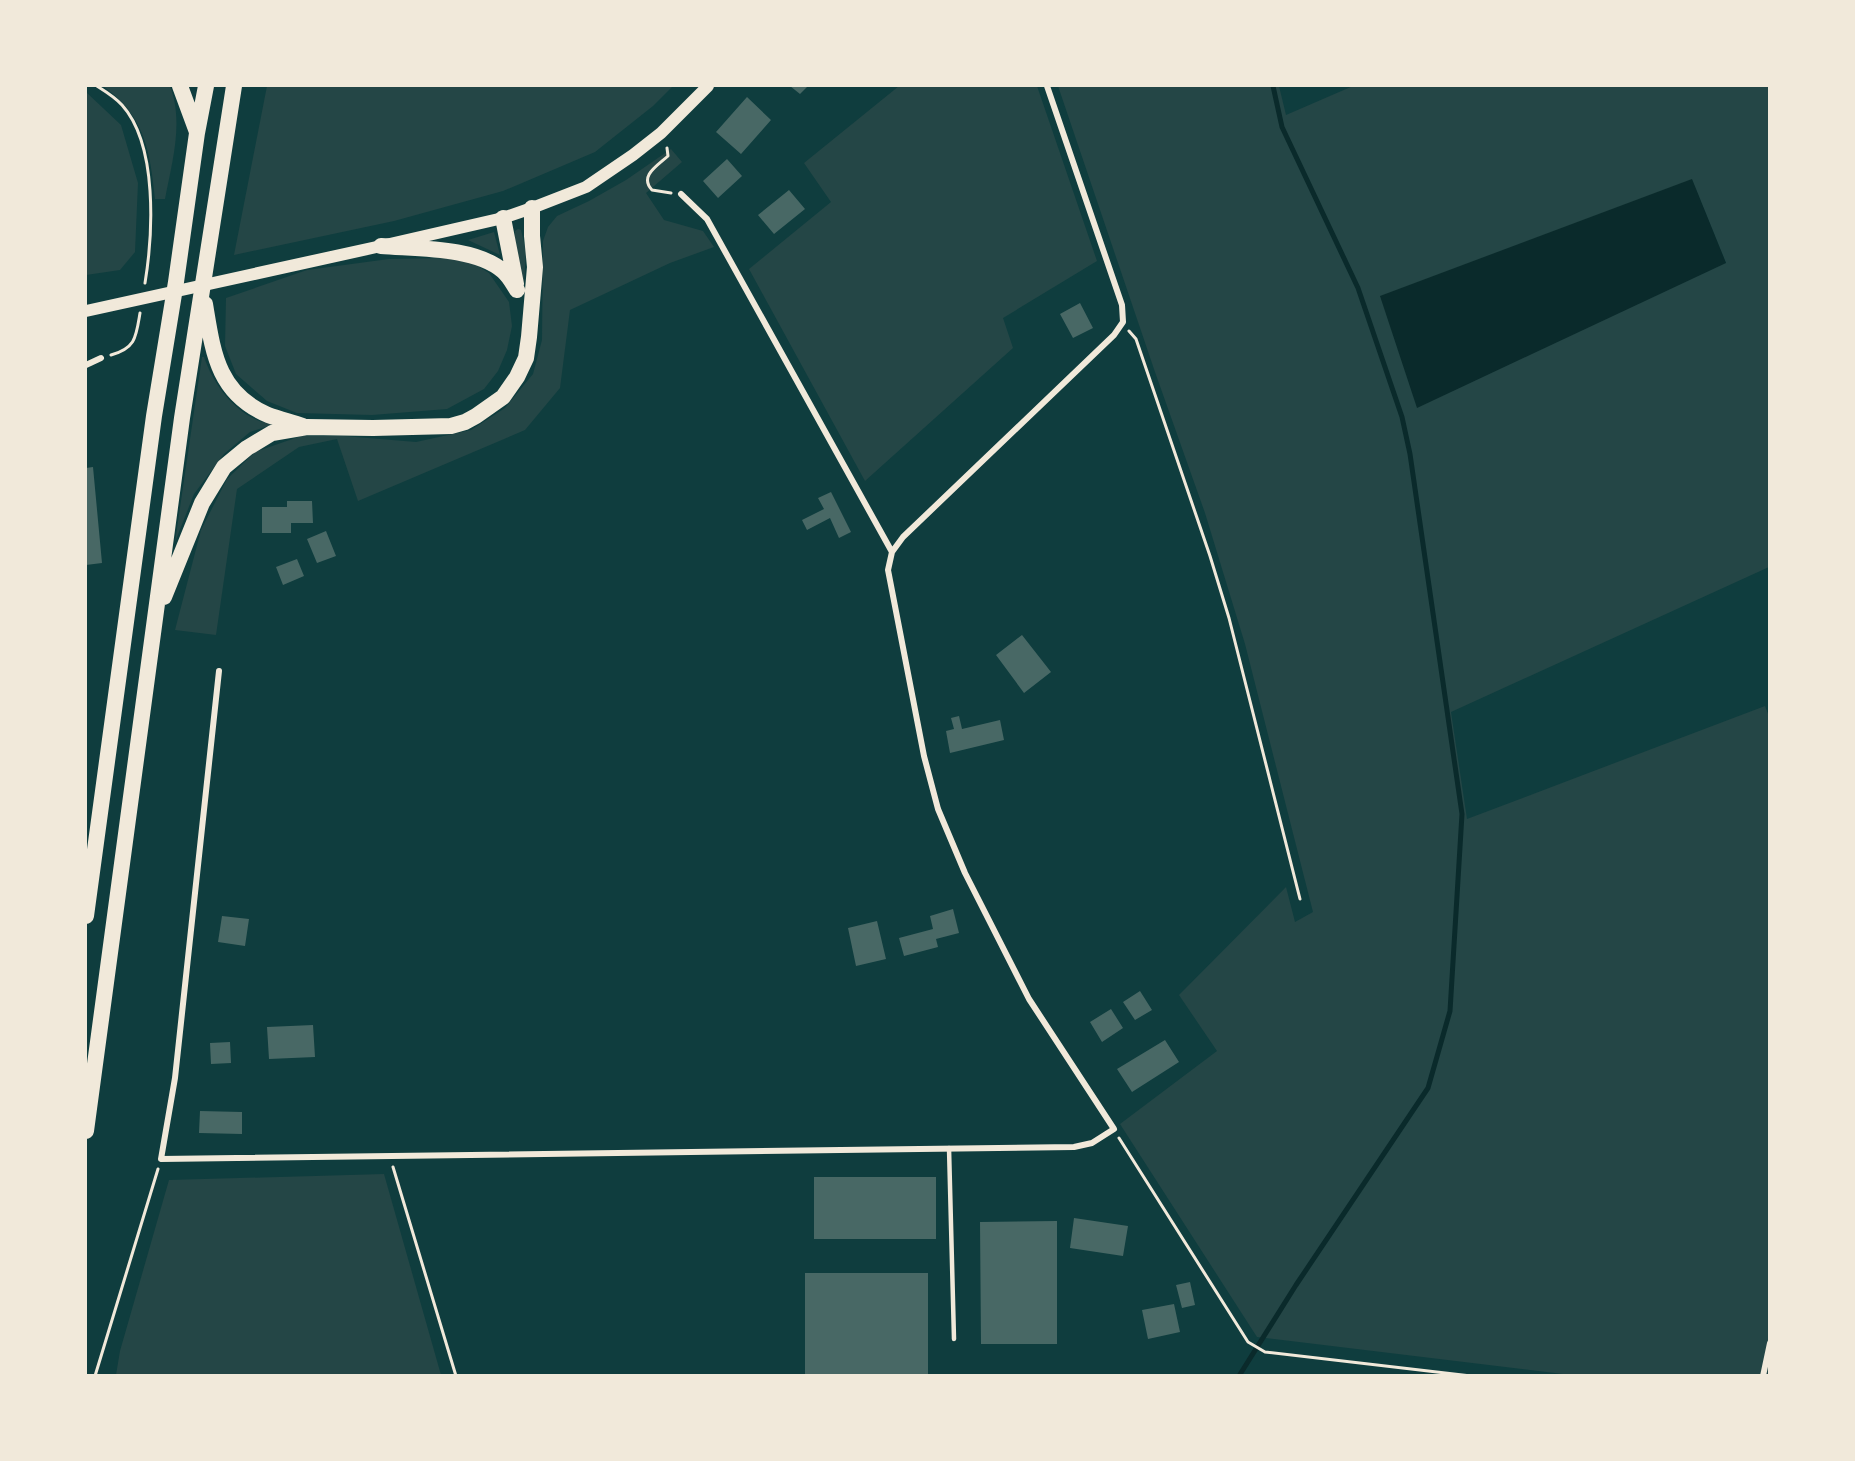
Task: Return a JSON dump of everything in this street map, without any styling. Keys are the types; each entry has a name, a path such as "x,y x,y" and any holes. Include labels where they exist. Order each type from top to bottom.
{"highway":[{"path":"180,86 197,133"},
{"path":"86,916 154,416 206,86"},
{"path":"86,1131 182,418 234,86"},
{"path":"155,619 202,503 225,467 247,448 272,433 307,427 439,427 465,422 502,398 526,358 535,267 532,208"},
{"path":"503,218 529,337"},
{"path":"381,246 480,257 504,272 518,290"},
{"path":"203,288 213,352 226,382 254,408 307,427"}],"main road":[{"path":"86,311 503,218 532,208 586,187 633,155 661,134 708,86"}],"street":[{"path":"219,671 175,1078 161,1159 1074,1147 1092,1143 1114,1129 1029,999 965,873 938,809 924,756 888,570 892,552 903,537 1114,335 1123,322 1122,305 1047,86"},
{"path":"681,194 707,219 892,552"},
{"path":"86,365 101,358"},
{"path":"1763,1376 1770,1343"}],"lane":[{"path":"949,1148 954,1339"}],"path":[{"path":"97,86 122,105 141,139 149,176 150,218 145,284"},
{"path":"667,148 668,156 648,174 646,180 652,190 681,194"},
{"path":"101,358 124,351 135,341 141,307"},
{"path":"1123,322 1136,339 1210,556 1229,618 1300,899"},
{"path":"1114,1129 1248,1342 1265,1353 1470,1376"},
{"path":"390,1156 456,1376"},
{"path":"95,1376 161,1159"}],"shaded area":[{"path":"103,86 170,86 176,114 176,128 165,199 155,199 151,165 137,122 117,98"},
{"path":"267,86 673,86 653,106 595,152 503,191 394,221 234,255"},
{"path":"899,86 1037,86 1097,261 1003,318 1013,348 865,481 749,269 831,202 804,163"},
{"path":"1058,86 1279,86 1286,115 1353,86 1769,86 1769,567 1451,712 1467,819 1765,706 1770,719 1769,1375 1571,1375 1257,1337 1120,1124 1217,1051 1179,995 1286,887 1295,922 1313,912 1245,644 1205,513","holes":["1692,180 1726,263 1380,297"]},
{"path":"86,92 121,125 138,183 135,252 120,270 86,275"},
{"path":"671,149 682,162 646,193 664,220 703,231 714,247 670,263 570,310 560,388 525,430 358,501 337,439 299,447 237,489 216,635 175,630 201,530 227,479 255,452 301,436 344,436 416,442 471,430 505,408 533,374 542,340 543,241 548,227 557,216 626,180"},
{"path":"1692,179 1726,263 1417,408 1380,296"},
{"path":"521,230 526,251 524,283 515,241 515,231"},
{"path":"494,232 500,255 468,240"},
{"path":"445,258 471,262 489,273 509,302 512,326 507,350 498,371 484,389 447,409 372,415 297,413 267,401 236,374 225,346 226,298 307,270 389,259"},
{"path":"202,357 217,384 230,401 257,420 274,424 250,432 224,454 194,494 175,542"},
{"path":"384,1174 441,1375 116,1375 120,1351 169,1180"}],"building":[{"path":"790,86 808,86 800,94"},
{"path":"747,97 771,120 741,154 716,132"},
{"path":"727,159 742,176 718,198 703,181"},
{"path":"789,190 805,209 774,234 758,215"},
{"path":"1080,303 1093,328 1073,338 1060,314"},
{"path":"93,467 102,563 86,565 86,468"},
{"path":"831,492 851,532 839,538 830,518 807,530 802,520 824,509 818,498"},
{"path":"287,501 312,501 313,523 291,523 291,533 262,533 262,507 287,507"},
{"path":"326,531 336,556 317,563 307,539"},
{"path":"297,559 304,576 283,585 276,567"},
{"path":"1022,635 1051,672 1024,693 996,655"},
{"path":"959,716 962,729 1000,720 1004,740 950,753 946,731 954,729 951,718"},
{"path":"953,909 959,933 936,939 938,947 904,956 899,938 933,929 930,916"},
{"path":"222,916 249,919 245,946 218,942"},
{"path":"877,921 886,959 856,966 848,928"},
{"path":"1140,991 1152,1010 1135,1020 1123,1002"},
{"path":"1111,1009 1123,1028 1102,1042 1090,1022"},
{"path":"313,1025 315,1057 269,1059 267,1027"},
{"path":"1165,1040 1179,1062 1132,1092 1117,1069"},
{"path":"230,1042 231,1063 211,1064 210,1043"},
{"path":"200,1111 242,1112 242,1134 199,1133"},
{"path":"814,1177 936,1177 936,1239 814,1239"},
{"path":"1074,1218 1128,1226 1123,1256 1070,1248"},
{"path":"1057,1221 1057,1344 981,1344 980,1222"},
{"path":"805,1273 928,1273 928,1376 805,1376"},
{"path":"1190,1282 1195,1305 1182,1308 1176,1285"},
{"path":"1174,1304 1180,1332 1148,1339 1142,1310"}],"waterway":[{"path":"1239,1376 1296,1285 1428,1088 1450,1011 1462,814 1410,454 1402,417 1358,288 1282,127 1273,86"}]}
